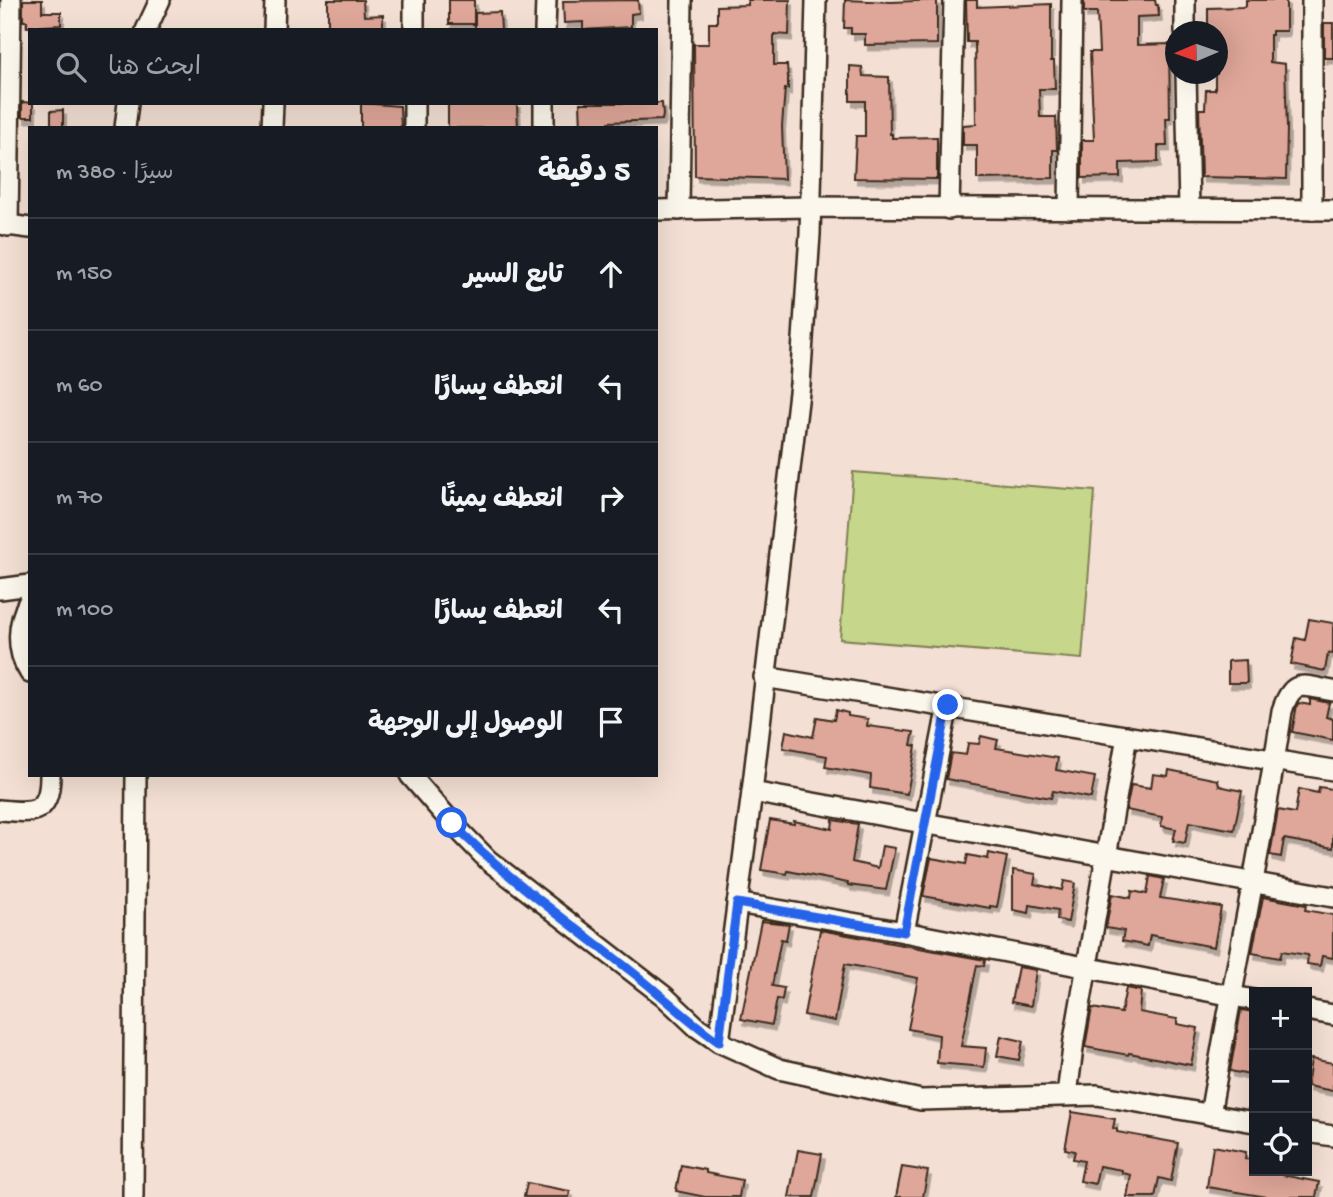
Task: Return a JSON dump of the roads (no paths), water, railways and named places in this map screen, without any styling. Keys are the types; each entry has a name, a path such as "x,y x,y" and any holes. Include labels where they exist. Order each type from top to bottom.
{"street":[{"path":"11,0 4,225 28,228"},
{"path":"147,28 160,0"},
{"path":"274,28 275,0"},
{"path":"414,0 414,28"},
{"path":"545,28 546,0"},
{"path":"679,210 682,0"},
{"path":"719,1042 752,792 800,384 811,208 816,0"},
{"path":"949,209 954,0"},
{"path":"1069,209 1072,0"},
{"path":"1185,0 1185,21"},
{"path":"1312,0 1312,210"},
{"path":"1186,84 1189,209"},
{"path":"125,126 128,105"},
{"path":"272,126 273,105"},
{"path":"414,105 414,126"},
{"path":"544,105 544,126"},
{"path":"658,210 1333,210"},
{"path":"0,589 28,585"},
{"path":"28,604 20,624 19,645 28,670"},
{"path":"764,677 1333,770"},
{"path":"1210,1115 1282,710 1286,697 1293,688 1301,685 1333,691"},
{"path":"904,932 948,705"},
{"path":"1067,1095 1074,1040 1127,736"},
{"path":"0,810 35,812 45,804 49,796 50,777"},
{"path":"133,1197 136,777"},
{"path":"412,777 488,860 664,996 697,1027 719,1042 779,1069 921,1100 1097,1095 1249,1121"},
{"path":"752,792 1333,897"},
{"path":"737,903 904,932 1249,999"},
{"path":"1312,1011 1333,1015"},
{"path":"1312,1133 1333,1136"}]}
